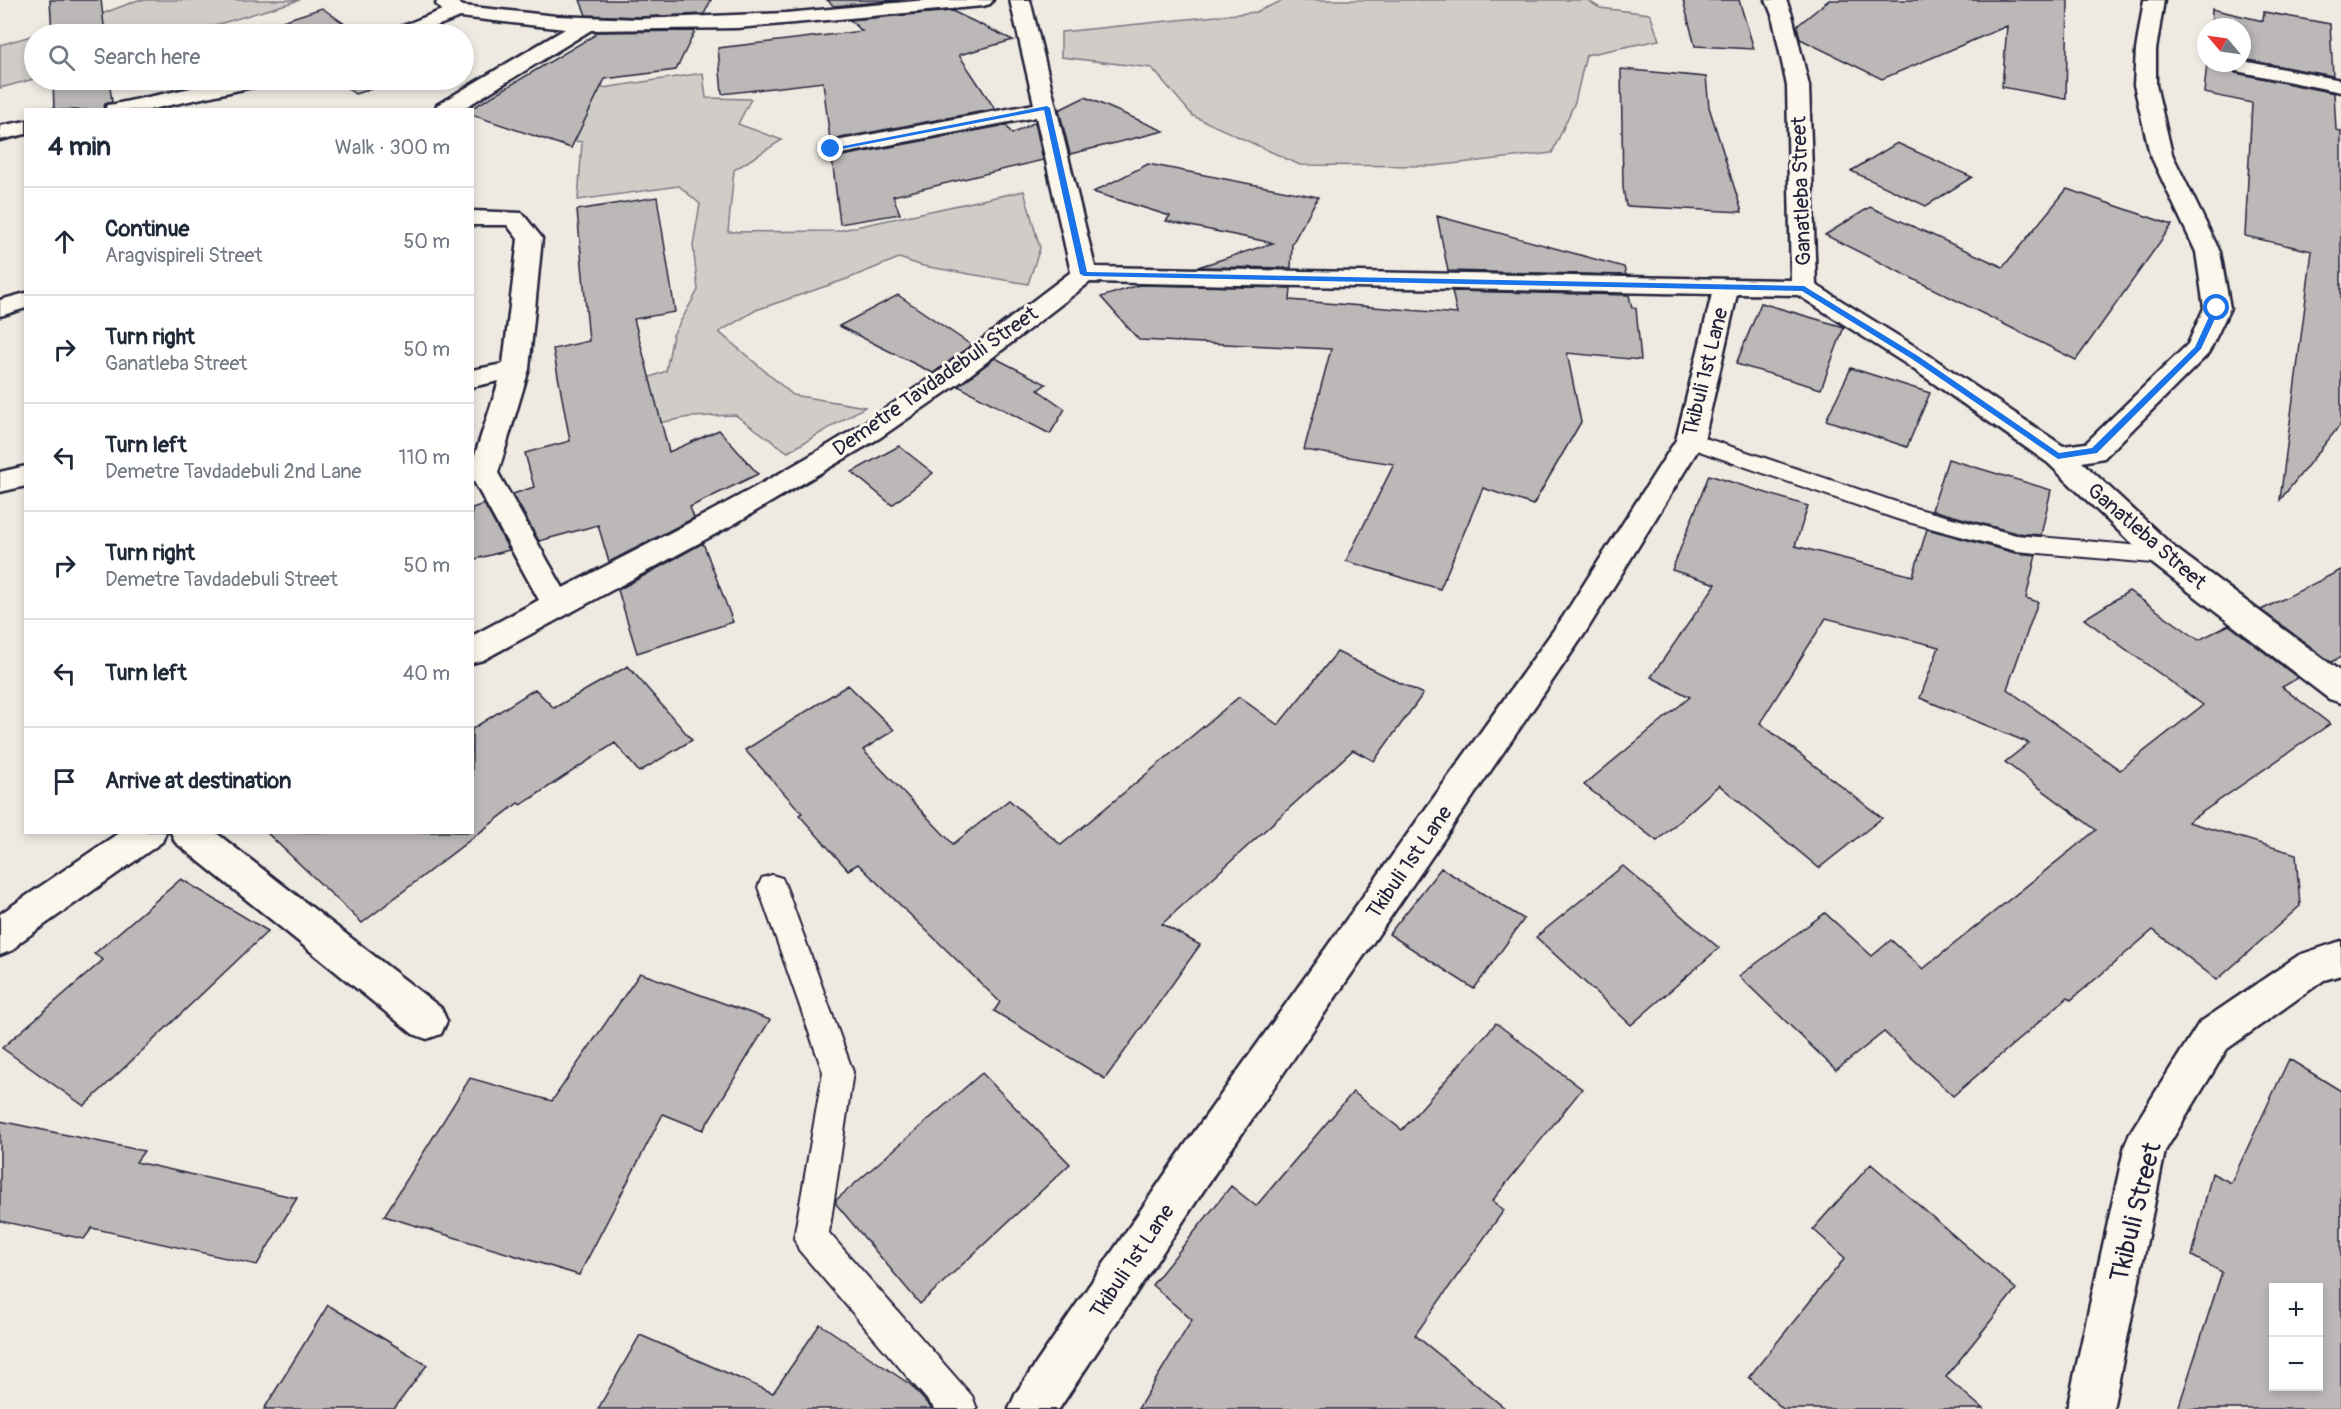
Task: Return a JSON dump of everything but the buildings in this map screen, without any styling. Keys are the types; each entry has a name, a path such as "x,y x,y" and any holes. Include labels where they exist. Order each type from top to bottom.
{"street":[{"path":"418,24 453,5 587,24 726,23 983,0"},
{"path":"1020,0 1084,274 1804,288"},
{"name":"Ganatleba Street","path":"1776,0 1782,15 1798,86 1804,288 1915,358 2058,456 2164,556 2341,690"},
{"path":"2058,456 2094,451 2199,348 2217,308 2208,252 2162,154 2145,86 2146,50 2154,0"},
{"path":"448,108 587,24"},
{"path":"2251,69 2341,86"},
{"path":"124,108 210,90"},
{"path":"831,149 1047,108"},
{"path":"0,133 24,127"},
{"path":"474,218 514,218 530,238 516,369 484,473 557,604"},
{"name":"Demetre Tavdadebuli Street","path":"474,650 754,500 872,430 964,365 1084,274"},
{"name":"Tkibuli 1st Lane","path":"1032,1409 1200,1160 1574,625 1690,440 1726,287"},
{"path":"0,308 24,301"},
{"path":"474,379 516,369"},
{"path":"0,482 24,476"},
{"path":"0,938 8,930 146,834"},
{"path":"191,834 427,1021"},
{"name":"Tkibuli Street","path":"2090,1409 2146,1145 2213,1036 2312,967 2341,958"}],"lane":[{"path":"1690,440 1905,513 2016,543 2164,556"},
{"path":"772,887 838,1072 811,1238 959,1409"}],"shaded area":[{"path":"138,0 300,0 219,24 74,24"},
{"path":"1284,0 1587,0 1600,8 1650,14 1659,40 1586,55 1575,102 1552,153 1433,166 1300,165 1193,116 1152,68 1061,57 1061,32 1256,12"},
{"path":"24,38 24,82 0,88 0,45"},
{"path":"703,73 706,98 751,99 738,124 782,140 734,170 728,232 837,231 1024,191 1040,248 1028,284 923,266 899,258 847,279 756,310 719,332 793,395 865,407 788,452 735,415 690,417 610,432 592,400 666,371 673,335 698,290 693,245 700,204 679,186 578,200 582,142 536,137 589,90"}],"route":[{"path":"831,149 1047,108 1084,274 1804,288 1915,358 2058,456 2094,451 2199,348 2217,308"}]}
